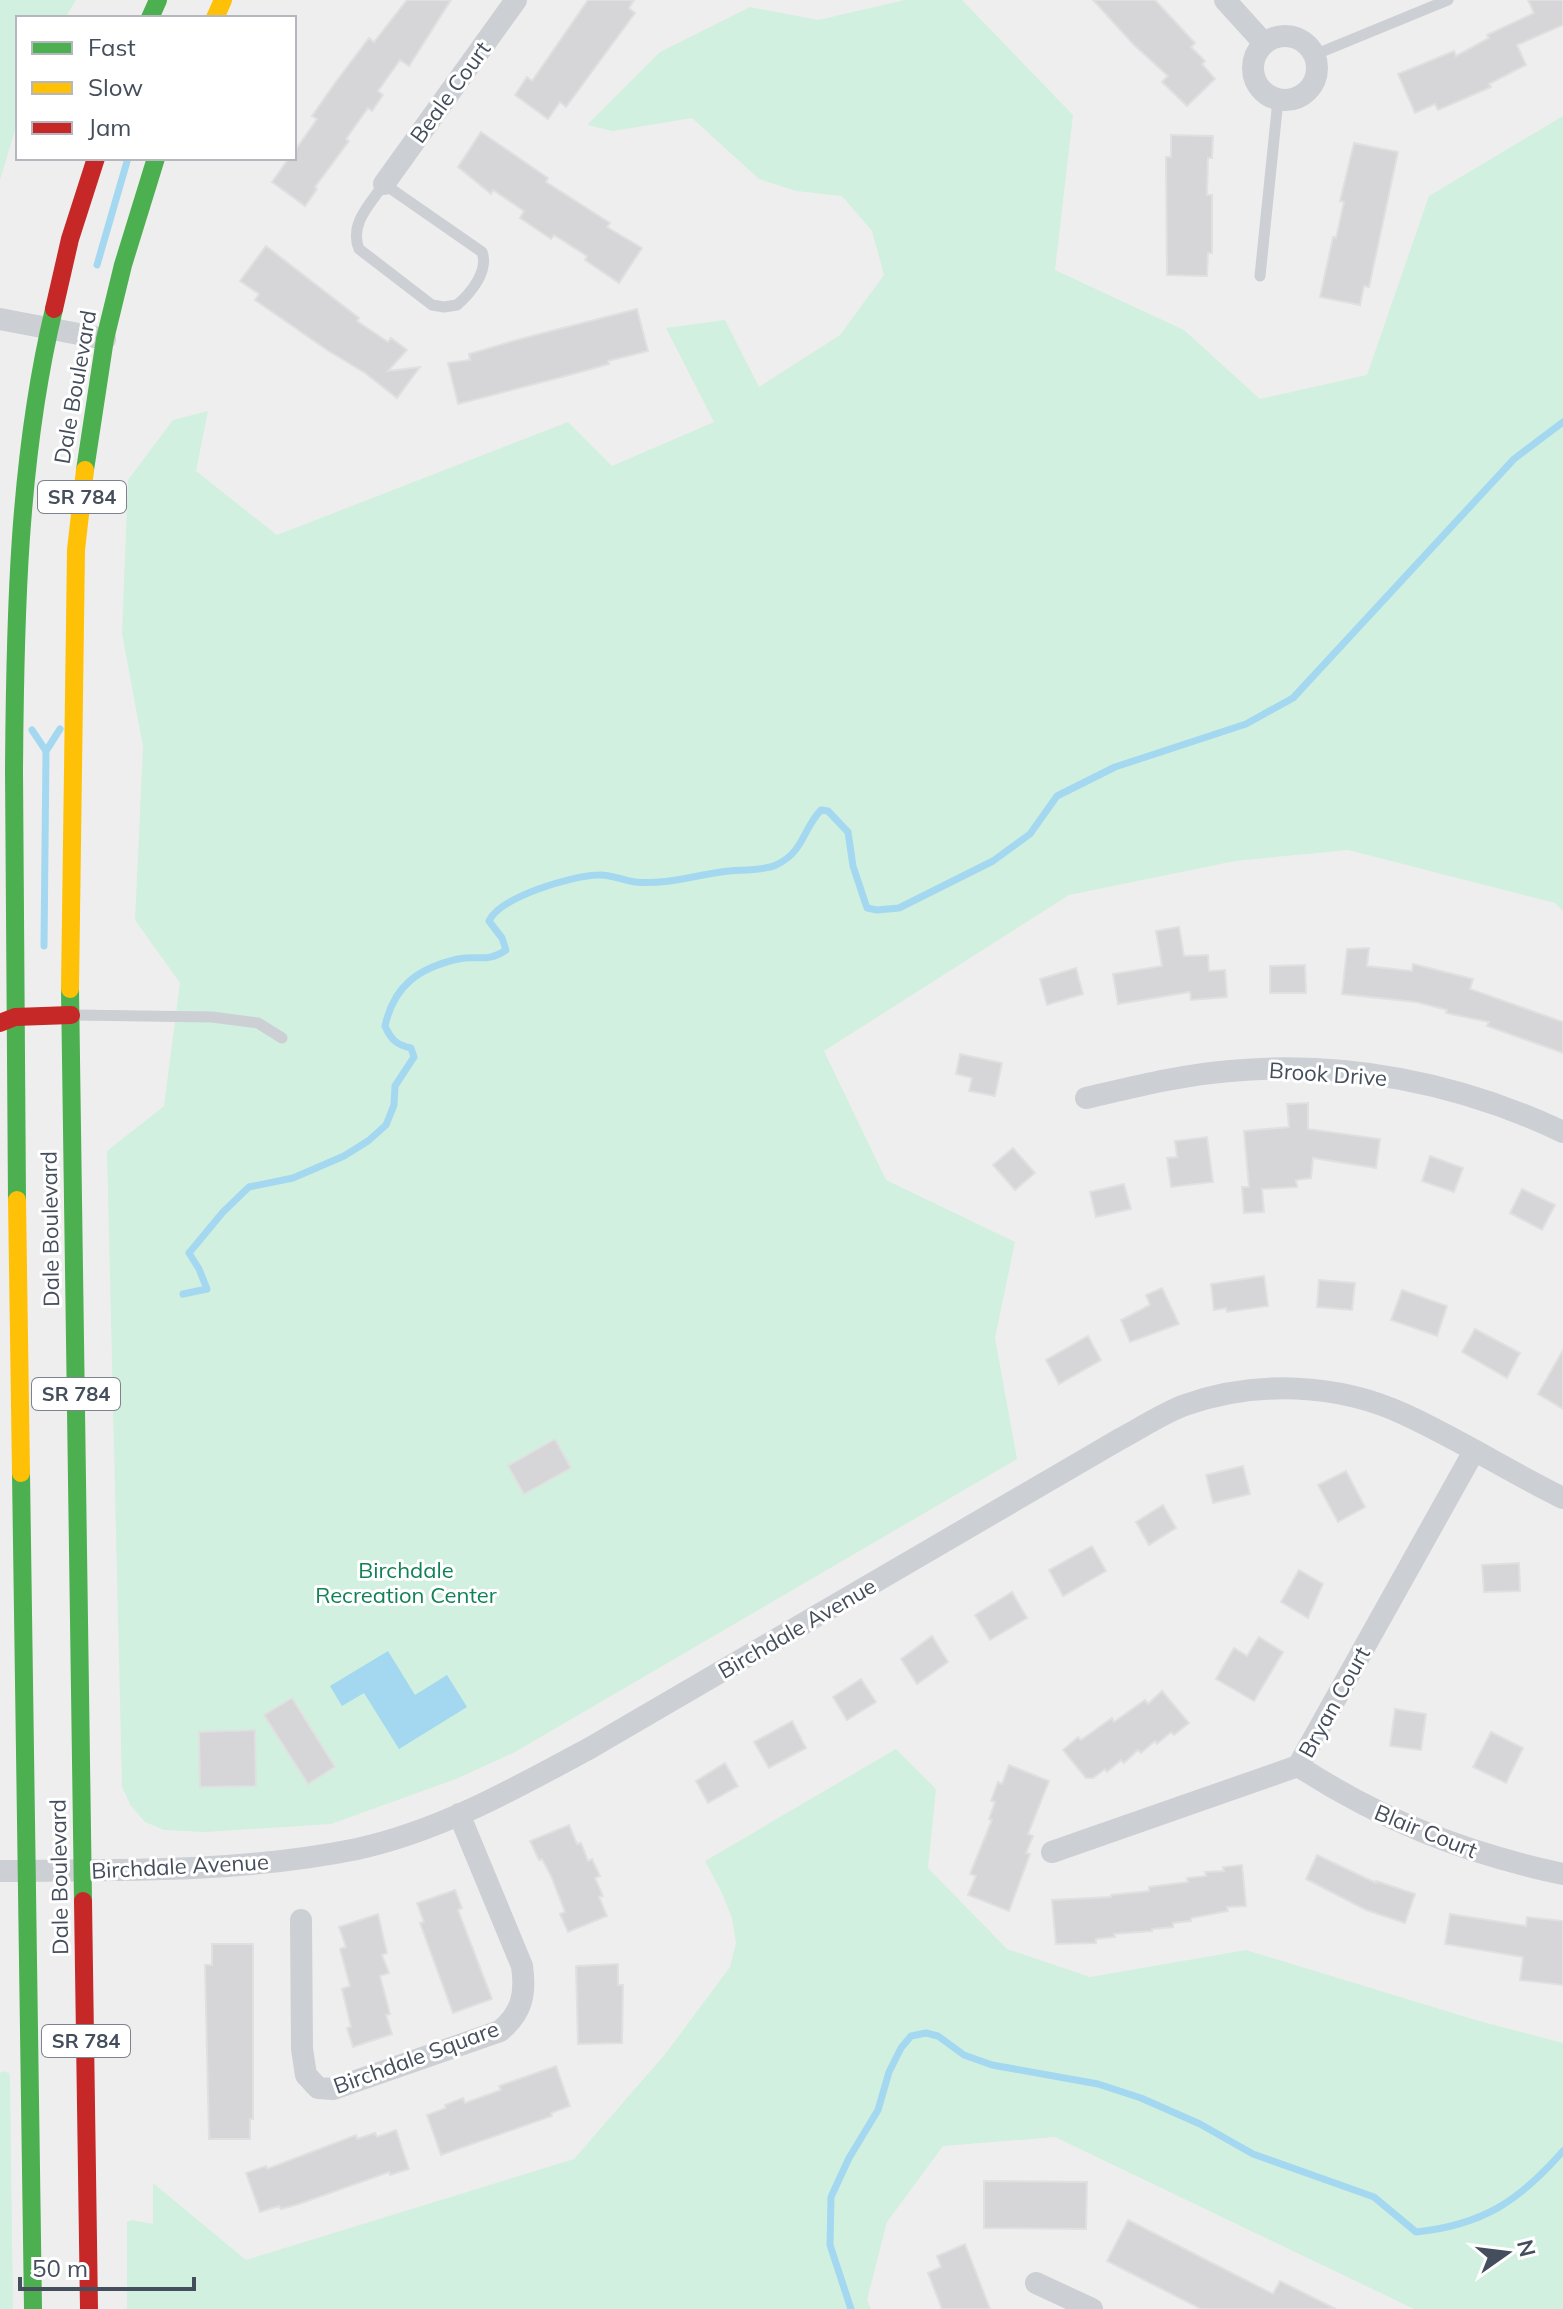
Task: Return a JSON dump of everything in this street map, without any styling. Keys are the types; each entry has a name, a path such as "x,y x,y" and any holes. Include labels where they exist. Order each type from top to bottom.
{"main road":[{"name":"Dale Boulevard","path":"33,2309 28,1871 5,1017 20,540 26,470 48,328 70,241 95,160"},
{"name":"Dale Boulevard","path":"89,2309 71,1015 76,550 105,339 123,265 155,160"},
{"path":"0,818 14,741"},
{"path":"5,1017 71,1015"}],"street":[{"name":"Beale Court","path":"384,184 516,0"},
{"path":"1225,0 1264,43"},
{"path":"1282,35 1291,36 1301,40 1314,55 1316,75 1313,84 1298,97 1278,100 1260,89 1252,70 1257,50 1264,43 1282,35"},
{"path":"0,319 105,339"},
{"name":"Brook Drive","path":"1086,1098 1173,1078 1231,1071 1289,1068 1337,1070 1395,1078 1464,1093 1530,1116 1563,1132"},
{"name":"Birchdale Avenue","path":"0,1871 147,1872 298,1859 359,1848 409,1834 521,1785 590,1748 1181,1406 1235,1392 1283,1388 1330,1391 1369,1400 1406,1414 1563,1498"},
{"name":"Bryan Court","path":"1052,1852 1298,1766 1474,1451"},
{"name":"Blair Court","path":"1298,1766 1338,1792 1396,1822 1451,1844 1563,1874"},
{"name":"Birchdale Square","path":"301,1920 302,2049 306,2075 318,2088 333,2089 500,2031 513,2020 521,2007 525,1991 522,1966 459,1814"},
{"path":"1036,2283 1092,2309"}],"lane":[{"path":"1314,55 1448,0"},
{"path":"1260,276 1278,100"},
{"path":"384,184 482,252 485,260 479,278 457,305 432,305 359,249 355,238 356,226 384,184"},
{"path":"71,1015 212,1017 258,1023 282,1038"}],"green space":[{"path":"0,0 76,0 66,16 16,16 16,127 0,180"},
{"name":"Birchdale Recreation Center","path":"905,0 962,0 1073,115 1055,270 1184,330 1260,399 1367,375 1429,196 1563,116 1563,911 1555,903 1348,850 1235,861 1069,895 824,1051 886,1180 1015,1242 995,1338 1017,1459 515,1752 456,1779 331,1824 205,1832 164,1830 145,1822 131,1806 122,1787 107,1151 164,1106 180,983 135,920 143,747 122,633 128,480 173,420 208,411 196,471 277,535 568,422 612,466 714,422 666,328 725,320 759,387 840,335 884,275 872,231 842,196 796,191 759,179 692,118 613,131 587,125 660,52 750,7 818,20"},
{"path":"896,1749 936,1789 928,1868 1007,1949 1090,1977 1246,1950 1479,2021 1563,2043 1563,2309 1414,2309 1055,2137 943,2146 887,2222 867,2300 871,2309 127,2309 127,2222 153,2224 153,2183 246,2260 574,2159 666,2053 730,1967 736,1943 732,1918 705,1861"},
{"path":"0,2073 9,2073 10,2078 13,2309 0,2309"}],"water":[{"path":"388,1651 415,1695 447,1675 467,1707 399,1749 364,1693 342,1706 330,1686"}],"building":[{"path":"407,0 451,0 409,66 400,60 378,91 383,95 372,111 368,108 346,139 349,141 305,206 272,182 288,160 296,160 296,149 317,119 312,116 335,83 369,38 374,42"},
{"path":"588,0 634,0 629,8 635,13 566,107 560,102 548,119 515,95 527,77 532,81"},
{"path":"1093,0 1155,0 1195,43 1191,47 1205,61 1202,64 1215,79 1187,106 1162,82 1168,76 1133,44"},
{"path":"1528,0 1563,0 1563,25 1517,45 1526,65 1489,84 1491,87 1438,110 1435,104 1415,113 1398,74 1454,51 1456,56 1489,38 1487,35 1534,13"},
{"path":"481,132 548,178 546,182 610,223 607,227 642,248 619,283 585,260 587,256 554,235 551,239 520,218 524,211 493,190 491,194 458,167"},
{"path":"1171,135 1213,136 1212,158 1208,158 1207,195 1212,195 1212,253 1208,253 1207,276 1167,275 1166,157 1171,157"},
{"path":"1354,143 1398,152 1369,287 1364,286 1360,305 1320,297 1344,202 1340,201"},
{"path":"266,246 359,318 357,321 388,342 391,338 407,350 388,371 420,367 397,398 255,300 259,294 240,281"},
{"path":"637,309 648,351 458,404 448,363 470,360 469,354 524,338"},
{"path":"1179,927 1184,956 1208,955 1209,971 1225,970 1227,997 1191,1000 1190,992 1118,1004 1113,974 1162,966 1156,931"},
{"path":"1369,948 1367,966 1412,971 1413,964 1473,979 1470,989 1563,1022 1563,1053 1487,1026 1489,1022 1446,1013 1447,1010 1416,1002 1342,994 1347,949"},
{"path":"1305,965 1306,993 1270,993 1270,966"},
{"path":"1076,968 1083,994 1047,1005 1040,979"},
{"path":"960,1054 1002,1063 995,1096 969,1091 972,1078 956,1074"},
{"path":"1308,1103 1308,1129 1380,1139 1376,1168 1313,1158 1311,1178 1296,1180 1297,1187 1262,1189 1264,1212 1244,1213 1242,1187 1249,1187 1244,1131 1289,1127 1287,1104"},
{"path":"1207,1137 1213,1182 1171,1187 1167,1158 1177,1157 1175,1141"},
{"path":"1013,1148 1035,1173 1015,1190 993,1165"},
{"path":"1430,1156 1463,1168 1454,1192 1422,1181"},
{"path":"1124,1184 1131,1209 1096,1217 1090,1192"},
{"path":"1522,1189 1555,1205 1542,1230 1510,1213"},
{"path":"1264,1276 1268,1306 1227,1312 1226,1308 1214,1310 1211,1284"},
{"path":"1319,1280 1355,1283 1352,1310 1317,1307"},
{"path":"1162,1288 1179,1324 1130,1342 1121,1320 1150,1305 1146,1295"},
{"path":"1402,1290 1447,1306 1437,1336 1391,1320"},
{"path":"1475,1329 1520,1353 1507,1378 1462,1352"},
{"path":"1088,1336 1101,1360 1059,1384 1046,1360"},
{"path":"1563,1350 1563,1409 1538,1394"},
{"path":"555,1439 571,1468 524,1494 508,1466"},
{"path":"1243,1466 1250,1494 1213,1503 1206,1475"},
{"path":"1346,1471 1365,1507 1338,1522 1318,1485"},
{"path":"1163,1505 1176,1528 1149,1545 1136,1522"},
{"path":"1092,1546 1106,1571 1063,1596 1049,1570"},
{"path":"1519,1563 1520,1591 1484,1592 1482,1565"},
{"path":"1299,1570 1323,1584 1308,1618 1281,1602"},
{"path":"1012,1592 1027,1618 990,1640 975,1615"},
{"path":"932,1636 948,1662 917,1684 901,1659"},
{"path":"1259,1637 1283,1652 1254,1701 1216,1679 1234,1648 1247,1656"},
{"path":"861,1679 876,1702 847,1720 833,1697"},
{"path":"1162,1691 1189,1723 1157,1744 1155,1741 1141,1753 1138,1750 1124,1763 1121,1760 1107,1772 1105,1769 1093,1778 1086,1778 1063,1750 1078,1737 1081,1740 1112,1718 1114,1722 1145,1700 1148,1704"},
{"path":"292,1698 335,1767 308,1784 264,1715"},
{"path":"1395,1709 1426,1714 1421,1750 1390,1746"},
{"path":"792,1721 806,1748 769,1768 754,1742"},
{"path":"255,1730 256,1786 200,1787 199,1732"},
{"path":"1491,1732 1523,1748 1506,1783 1473,1767"},
{"path":"725,1763 738,1786 708,1803 696,1781"},
{"path":"1009,1765 1049,1781 1028,1834 1033,1836 1026,1853 1030,1854 1009,1911 968,1895 976,1876 970,1874 992,1820 989,1819 995,1802 991,1801"},
{"path":"569,1825 577,1844 581,1843 588,1861 592,1859 600,1876 595,1878 607,1916 568,1932 560,1914 565,1912 551,1876 530,1841"},
{"path":"1317,1855 1376,1883 1415,1894 1405,1923 1366,1910 1306,1879"},
{"path":"1242,1865 1246,1906 1227,1907 1228,1911 1173,1923 1173,1927 1114,1934 1115,1937 1096,1939 1096,1943 1056,1944 1052,1900 1111,1897 1149,1891 1149,1887 1188,1882 1187,1878 1206,1876 1205,1872 1224,1871 1223,1867"},
{"path":"455,1890 462,1908 458,1910 492,1999 453,2013 420,1923 424,1922 417,1903"},
{"path":"378,1914 387,1953 382,1955 389,1973 380,1976 392,2034 353,2047 342,1989 350,1986 340,1949 346,1947 339,1927"},
{"path":"1450,1914 1526,1926 1527,1917 1563,1921 1563,1985 1520,1980 1523,1957 1445,1944"},
{"path":"212,1944 253,1944 253,2119 250,2119 250,2139 209,2139 205,1965 212,1965"},
{"path":"618,1964 618,1985 623,1985 622,2043 578,2044 576,1966"},
{"path":"556,2066 570,2106 551,2113 552,2116 441,2155 427,2115 463,2098 465,2103 501,2090 499,2086"},
{"path":"396,2130 409,2169 390,2175 389,2172 299,2204 260,2212 246,2173 266,2166 267,2169 356,2135 357,2139 375,2133 377,2137"},
{"path":"984,2181 1087,2182 1086,2229 984,2228"},
{"path":"1128,2220 1273,2294 1280,2281 1336,2309 1201,2309 1107,2261"},
{"path":"965,2244 990,2309 942,2309 928,2273 941,2267 937,2256"}],"waterway":[{"path":"97,265 127,160"},
{"path":"183,1294 207,1289 189,1253 223,1212 249,1187 293,1178 344,1156 386,1125 394,1105 395,1086 414,1057 411,1048 395,1041 385,1026 395,1000 410,980 431,968 458,959 488,958 506,950 502,938 489,921 507,904 538,889 587,876 604,875 635,882 657,882 770,867 792,854 821,810 828,811 848,832 853,866 867,908 899,908 993,861 1030,834 1057,796 1115,767 1246,724 1293,698 1514,459 1563,422"},
{"path":"46,751 60,729"},
{"path":"32,730 46,751 44,946"},
{"path":"851,2309 830,2245 831,2197 849,2158 878,2110 889,2072 911,2036 926,2033 938,2036 964,2055 992,2065 1098,2084 1141,2098 1200,2124 1253,2154 1374,2197 1416,2232 1461,2223 1498,2208 1531,2184 1563,2151"}],"traffic: fast":[{"path":"151,16 158,0"},
{"path":"85,470 105,339 123,265 155,160"},
{"path":"17,1200 14,771 18,597 33,423 54,309"},
{"path":"70,989 83,1901"},
{"path":"21,1473 33,2309"}],"traffic: slow":[{"path":"216,16 223,0"},
{"path":"70,989 76,550 85,470"},
{"path":"17,1200 21,1473"}],"traffic: jam":[{"path":"54,309 70,239 95,160"},
{"path":"0,1023 15,1017 71,1015"},
{"path":"83,1901 89,2309"}]}
